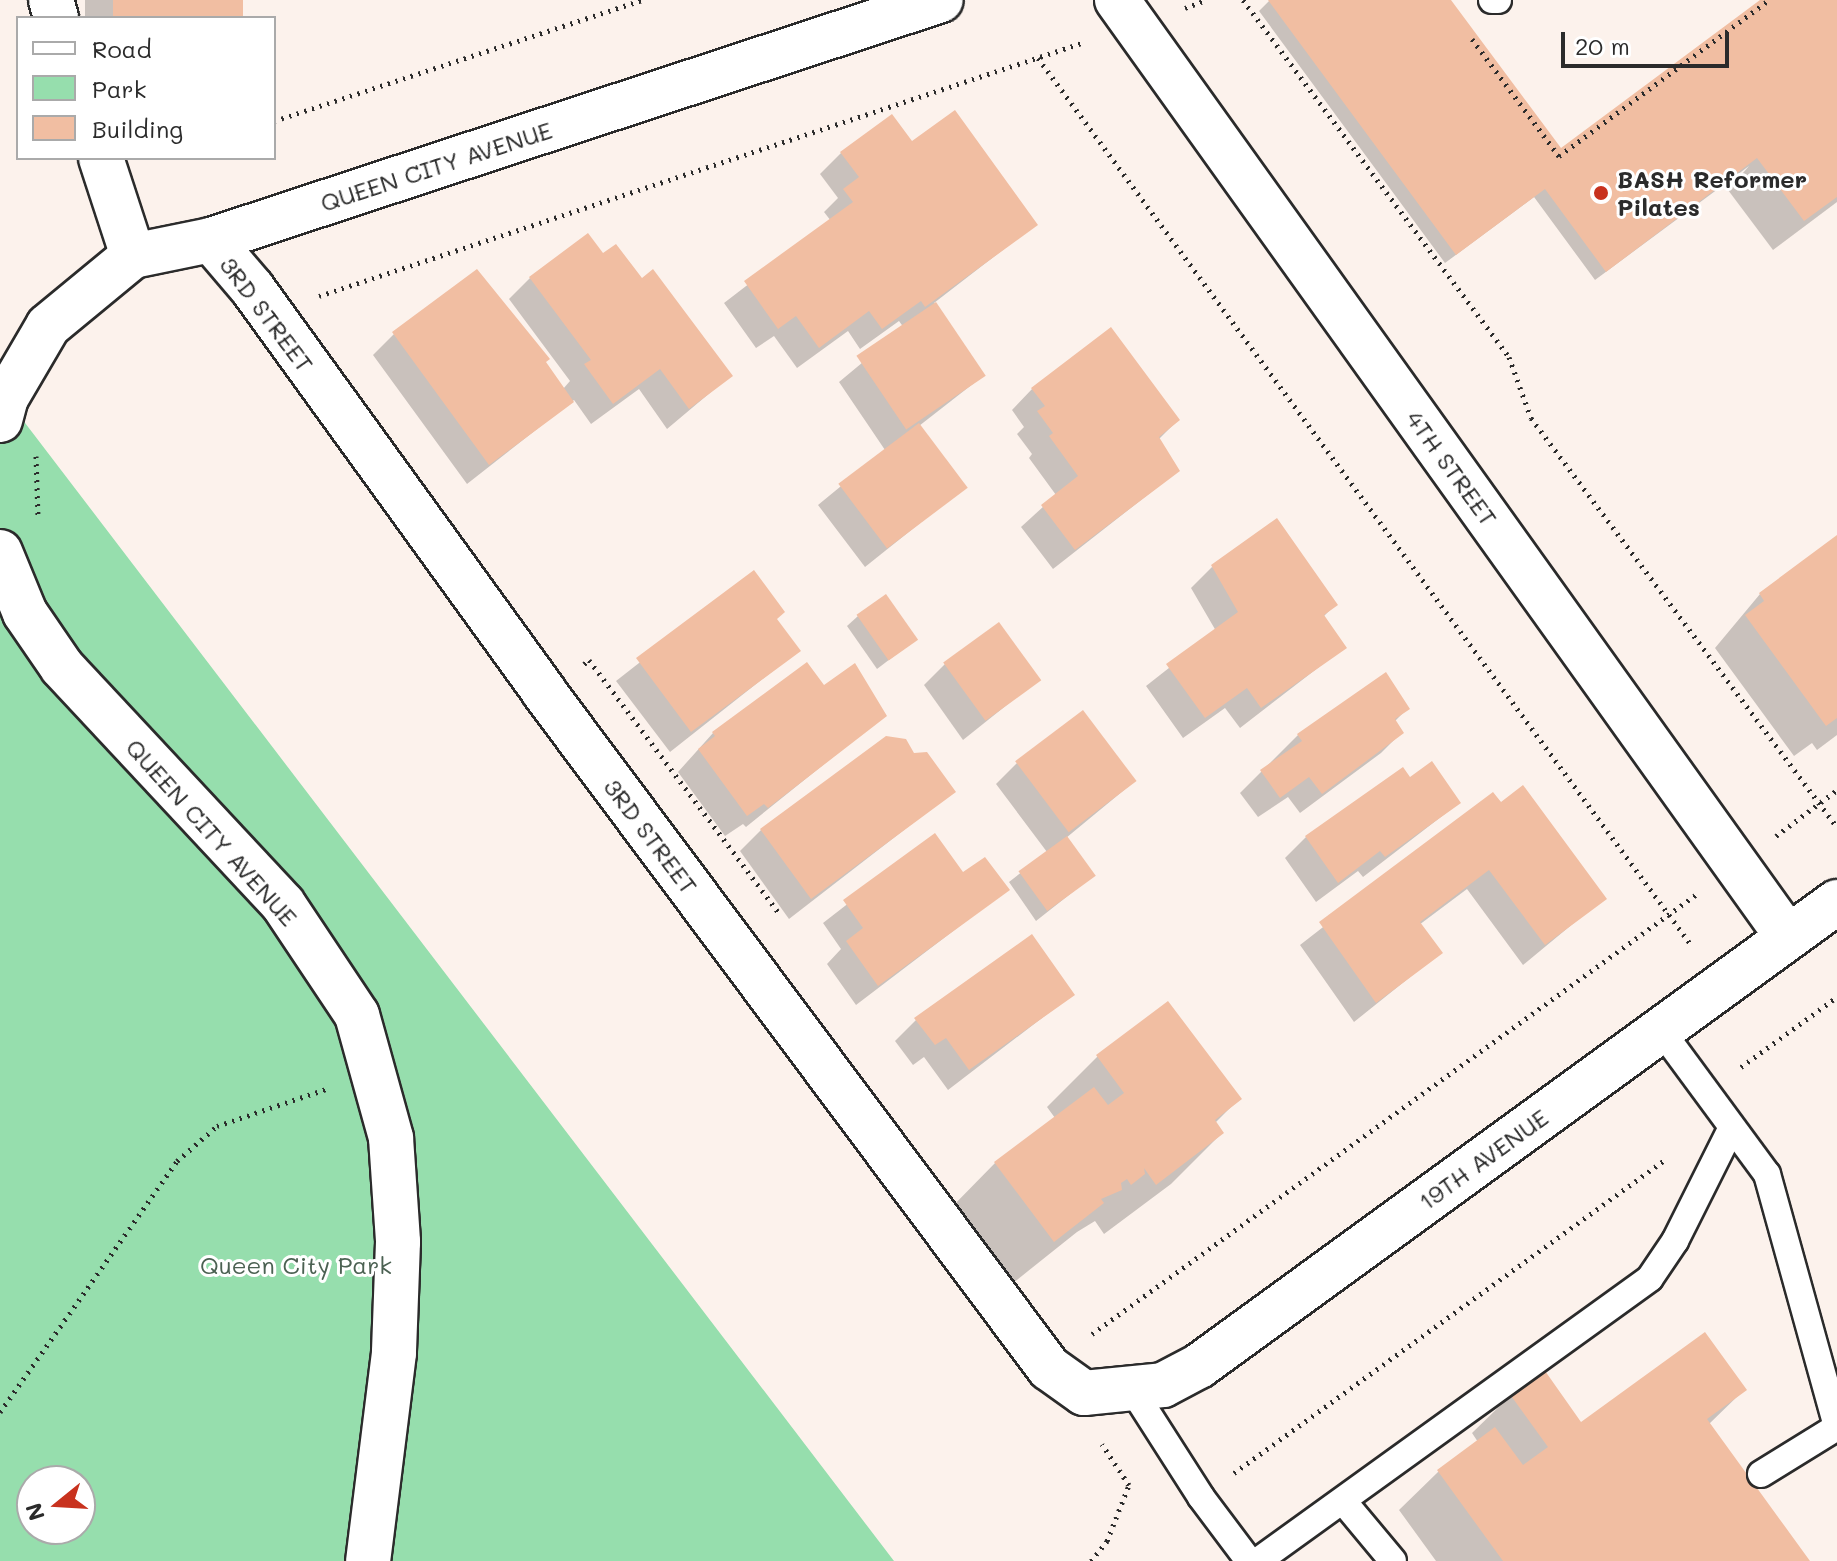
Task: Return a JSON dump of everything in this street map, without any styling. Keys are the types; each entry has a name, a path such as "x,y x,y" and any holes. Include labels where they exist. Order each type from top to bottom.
{"street":[{"name":"QUEEN CITY AVENUE","path":"0,420 6,398 48,326 133,256 211,240 941,0"},
{"name":"4TH STREET","path":"1126,13 1787,936"},
{"path":"102,160 133,256"},
{"name":"3RD STREET","path":"211,240 252,288 544,692 1049,1368 1111,1391"},
{"name":"QUEEN CITY AVENUE","path":"0,552 25,613 62,667 283,904 357,1015 376,1072 391,1138 398,1242 393,1369 368,1561"},
{"name":"19TH AVENUE","path":"1111,1391 1163,1385 1199,1366 1837,902"}],"lane":[{"path":"1660,1029 1767,1174 1837,1427 1761,1474"},
{"path":"1258,1561 1650,1278 1675,1241 1731,1129"},
{"path":"1111,1391 1201,1497 1249,1561"},
{"path":"1343,1501 1393,1561"}],"path":[{"path":"276,120 643,0"},
{"path":"252,288 295,304 1038,58 1126,13 1206,0"},
{"path":"1243,0 1509,357 1531,418 1837,827"},
{"path":"1470,36 1559,156 1769,0"},
{"path":"1038,58 1720,986"},
{"path":"40,532 33,495 41,441"},
{"path":"544,692 589,660 780,915"},
{"path":"1084,1323 1094,1336 1837,790"},
{"path":"1707,1091 1837,997"},
{"path":"0,1412 177,1161 217,1126 376,1072"},
{"path":"1201,1497 1670,1156"},
{"path":"1091,1561 1107,1541 1129,1485 1113,1455 1096,1439 1111,1391"}],"green space":[{"name":"Queen City Park","path":"6,398 894,1561 0,1561 0,400"}],"building":[{"path":"113,0 243,0 243,16 113,16"},
{"path":"1268,0 1451,0 1561,148 1760,0 1837,0 1837,197 1804,221 1757,158 1606,272 1545,189 1456,255"},
{"path":"955,110 1038,225 925,307 921,301 882,329 869,311 819,348 796,316 778,329 744,281 853,202 843,189 859,177 840,152 892,114 912,141"},
{"path":"588,233 603,253 616,244 642,278 653,269 733,376 689,409 660,369 613,404 584,364 591,360 529,277"},
{"path":"477,269 550,359 546,362 574,402 489,465 392,332"},
{"path":"936,302 986,376 906,429 856,356"},
{"path":"1111,327 1180,420 1159,437 1180,471 1075,550 1041,505 1078,476 1049,436 1053,433 1037,411 1045,406 1031,388"},
{"path":"919,423 968,488 887,548 838,484"},
{"path":"1277,518 1338,605 1324,615 1347,648 1261,708 1247,688 1205,718 1166,664 1238,612 1211,565"},
{"path":"1837,535 1837,718 1826,726 1745,615 1764,601 1759,593"},
{"path":"754,570 785,612 777,619 801,651 691,732 636,658"},
{"path":"886,594 918,640 889,661 857,615"},
{"path":"999,622 1041,680 985,721 943,663"},
{"path":"807,662 824,685 855,663 887,716 768,808 764,804 747,816 698,749 715,736 712,732"},
{"path":"1386,672 1410,709 1395,719 1404,733 1322,794 1309,777 1280,798 1260,770 1302,741 1297,734"},
{"path":"1083,710 1137,781 1069,832 1015,761"},
{"path":"886,736 906,739 914,753 927,752 956,792 811,899 760,829"},
{"path":"1432,761 1461,803 1385,857 1380,851 1338,883 1305,836 1403,767 1410,777"},
{"path":"1523,785 1607,899 1545,945 1489,870 1420,922 1443,953 1376,1003 1319,922 1493,792 1501,802"},
{"path":"935,833 963,872 985,857 1010,890 878,986 846,941 863,928 843,900"},
{"path":"1067,836 1096,876 1047,911 1018,871"},
{"path":"1032,934 1075,995 969,1070 946,1038 935,1045 914,1018"},
{"path":"1168,1001 1242,1099 1215,1120 1224,1133 1156,1185 1144,1168 1145,1174 1131,1185 1127,1179 1121,1183 1122,1190 1101,1199 1104,1203 1054,1242 994,1162 1094,1087 1108,1105 1124,1093 1096,1055"},
{"path":"1705,1332 1747,1390 1707,1419 1810,1561 1503,1561 1437,1470 1495,1427 1523,1465 1548,1447 1509,1393 1543,1368 1581,1422"}],"place":[{"name":"BASH Reformer Pilates","path":"1601,193"}]}
